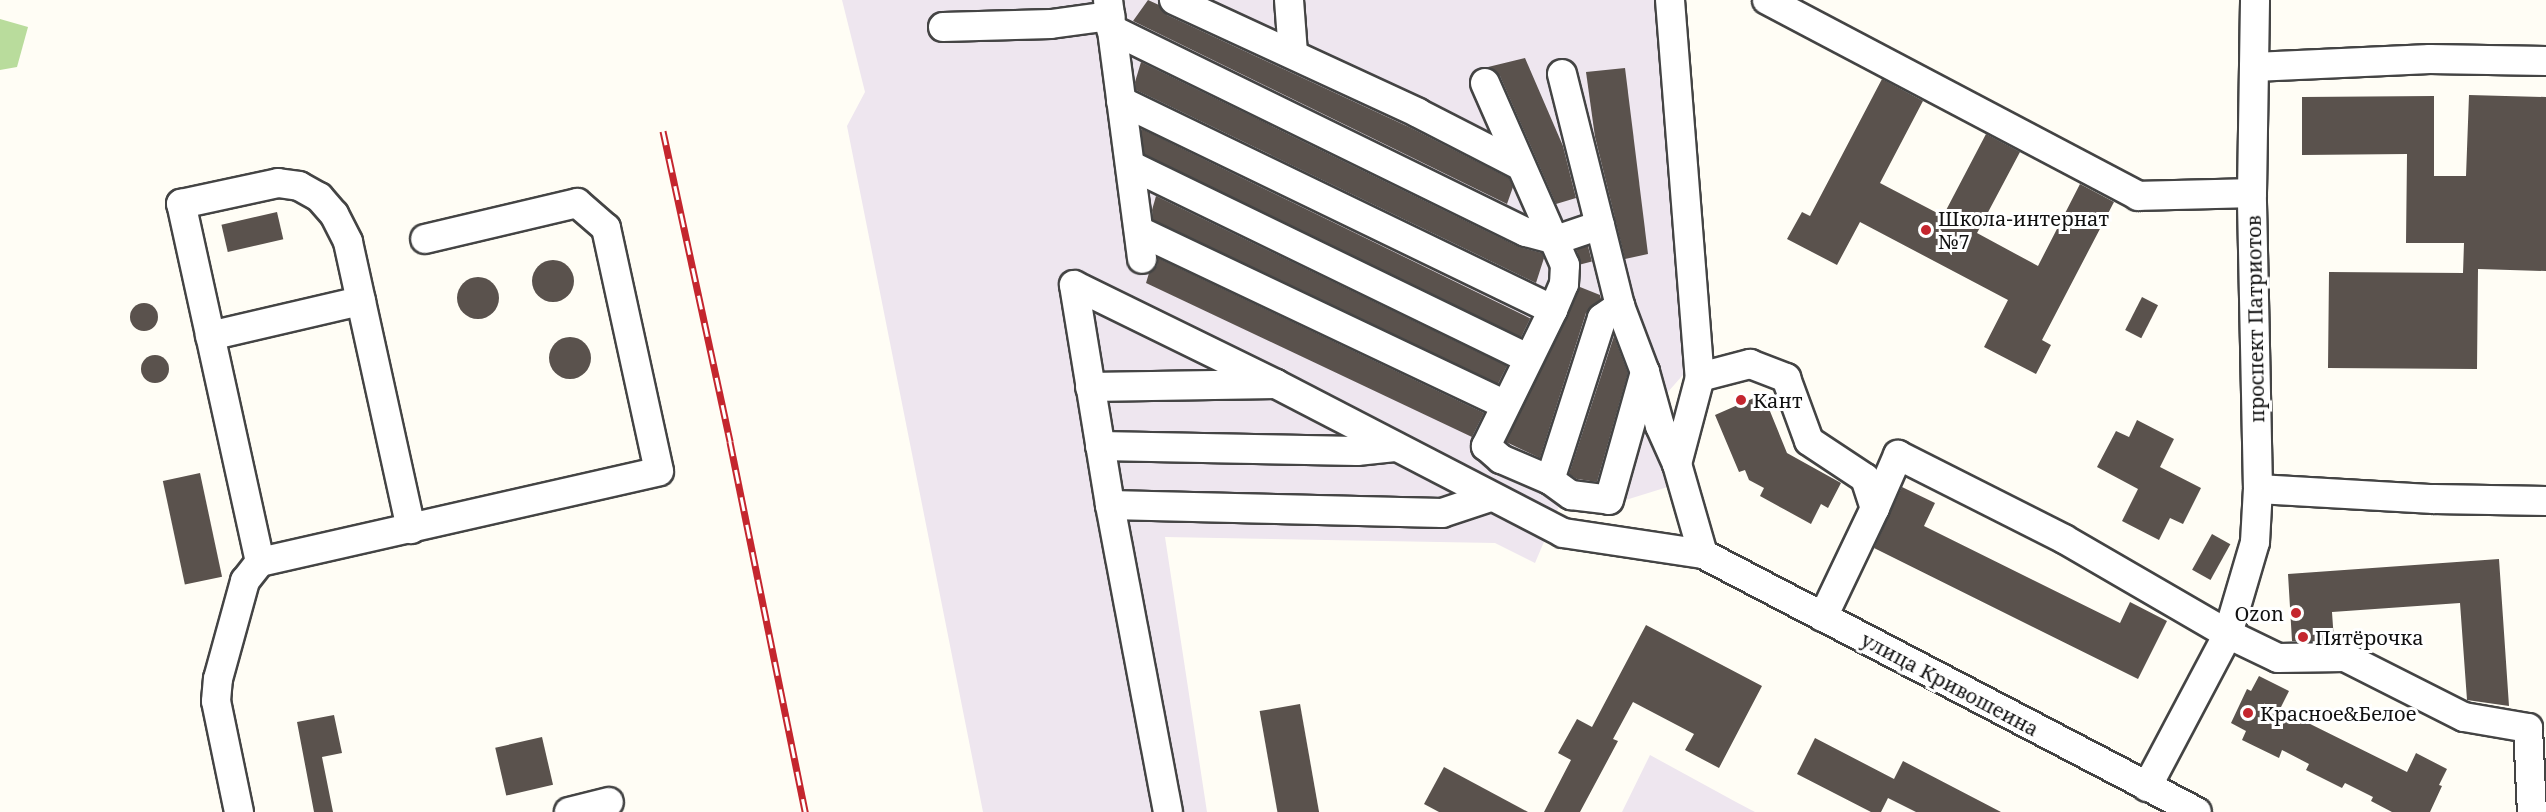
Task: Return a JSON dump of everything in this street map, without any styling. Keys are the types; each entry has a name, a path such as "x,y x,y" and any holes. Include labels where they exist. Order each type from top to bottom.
{"street":[{"path":"1174,0 1293,54 1519,165"},
{"path":"1289,0 1293,54"},
{"path":"1670,0 1700,377 1677,464"},
{"path":"1767,0 2138,196 2252,193"},
{"name":"проспект Патриотов","path":"2147,787 2228,634 2255,542 2258,489 2252,193 2255,0"},
{"path":"943,27 1058,11 1110,15 1527,232 1556,240 1600,225"},
{"path":"1110,15 1142,259"},
{"path":"2254,68 2430,59 2546,61"},
{"path":"1562,74 1620,306 1645,372 1660,426 1677,464 1703,554"},
{"path":"1485,83 1519,165 1556,240 1565,265 1564,284 1553,310 1486,446 1501,459 1550,480 1571,495 1609,500 1645,372"},
{"path":"1121,101 1553,310"},
{"path":"1130,165 1528,358"},
{"path":"260,562 181,204 278,183 300,186 319,197 334,214 348,242 411,529"},
{"path":"239,812 216,701 218,680 245,581 260,562 659,471 606,228 577,203 425,239"},
{"path":"1138,231 1505,405"},
{"name":"улица Кривошеина","path":"1090,387 1074,285 1276,384 1563,533 1703,554 2197,812"},
{"path":"210,336 361,301"},
{"path":"1550,480 1602,318 1620,306"},
{"path":"1700,377 1750,364 1786,378 1809,441 1864,478 1875,508"},
{"path":"1168,812 1090,387 1276,384"},
{"path":"1100,446 1357,451 1395,447"},
{"path":"1823,617 1898,455 2064,539 2228,634 2278,658 2345,657 2464,717 2528,728 2532,812"},
{"path":"2258,489 2434,499 2546,501"},
{"path":"1110,505 1442,513 1490,497"},
{"path":"569,812 609,802"}],"shaded area":[{"path":"842,0 1655,0 1690,367 1667,393 1675,424 1674,485 1616,503 1563,497 1535,563 1495,543 1165,537 1207,812 983,812 847,126 865,92"},
{"path":"1650,755 1736,802 1755,812 1622,812"}],"green space":[{"path":"0,19 28,27 17,67 0,70"}],"building":[{"path":"1148,0 1159,5 1167,15 1411,128 1509,178 1513,187 1507,204 1133,21"},
{"path":"1525,58 1563,146 1576,198 1556,204 1500,76 1488,67"},
{"path":"1141,62 1519,247 1542,253 1544,258 1536,283 1136,90 1135,82"},
{"path":"1625,68 1648,254 1625,259 1595,137 1586,72"},
{"path":"1882,79 1923,101 1880,183 1943,216 1986,134 2020,152 1977,233 2038,266 2080,184 2114,202 2042,340 2051,345 2036,374 1984,347 2008,300 1860,222 1837,265 1787,239 1802,212 1810,216"},
{"path":"2469,95 2546,97 2546,271 2478,269 2477,369 2328,368 2329,272 2463,273 2464,243 2406,243 2407,154 2302,155 2302,97 2434,96 2434,176 2466,176"},
{"path":"1142,129 1530,318 1519,341 1131,151"},
{"path":"1156,196 1507,366 1498,384 1153,220 1152,210"},
{"path":"277,212 283,239 228,252 221,225"},
{"path":"1588,246 1592,262 1580,264 1576,249"},
{"path":"1158,258 1484,413 1472,437 1146,283 1149,273 1157,266"},
{"path":"553,260 568,266 574,281 568,296 553,302 538,296 532,281 538,266"},
{"path":"478,277 493,283 499,298 493,313 478,319 463,313 457,298 463,283"},
{"path":"1580,287 1600,295 1601,299 1586,313 1540,458 1506,442"},
{"path":"2142,297 2158,305 2141,338 2125,330"},
{"path":"144,303 154,307 158,317 154,327 144,331 134,327 130,317 134,307"},
{"path":"1614,336 1628,373 1597,482 1577,479 1569,474"},
{"path":"570,337 585,343 591,358 585,373 570,379 555,373 549,358 555,343"},
{"path":"155,355 165,359 169,369 165,379 155,383 145,379 141,369 145,359"},
{"path":"1763,394 1787,453 1841,483 1828,508 1821,504 1811,524 1760,496 1764,488 1749,480 1745,470 1739,472 1715,415"},
{"path":"2137,420 2174,439 2160,467 2201,488 2183,524 2170,518 2159,540 2122,521 2138,489 2097,467 2116,431 2129,437"},
{"path":"200,473 222,577 185,585 163,481"},
{"path":"1902,487 1935,503 1924,526 2120,623 2130,602 2167,621 2138,679 1874,548"},
{"path":"2212,534 2230,544 2210,580 2192,570"},
{"path":"2499,559 2509,706 2467,700 2460,603 2332,612 2334,641 2292,641 2288,574"},
{"path":"1646,625 1762,686 1719,768 1685,750 1694,734 1633,702 1613,739 1618,741 1580,812 1544,812 1571,760 1558,753 1577,719 1592,727"},
{"path":"2259,676 2289,691 2280,709 2407,772 2416,753 2447,769 2430,812 2392,812 2371,801 2373,797 2345,783 2342,788 2306,770 2309,764 2282,750 2279,758 2242,740 2246,731 2231,723 2247,689 2251,691"},
{"path":"1300,704 1319,812 1277,812 1260,711"},
{"path":"334,715 342,753 322,757 333,812 314,812 297,722"},
{"path":"542,737 553,785 506,796 495,748"},
{"path":"1815,738 1894,779 1903,761 2001,812 1916,812 1888,798 1881,812 1871,812 1797,774"},
{"path":"1444,767 1528,812 1439,812 1424,804"}],"railway":[{"path":"663,131 730,442 805,812"}],"place":[{"name":"Школа-интернат №7","path":"1926,230"},
{"name":"Кант","path":"1741,400"},
{"name":"Ozon","path":"2296,613"},
{"name":"Пятёрочка","path":"2303,637"},
{"name":"Красное&Белое","path":"2248,713"}]}
